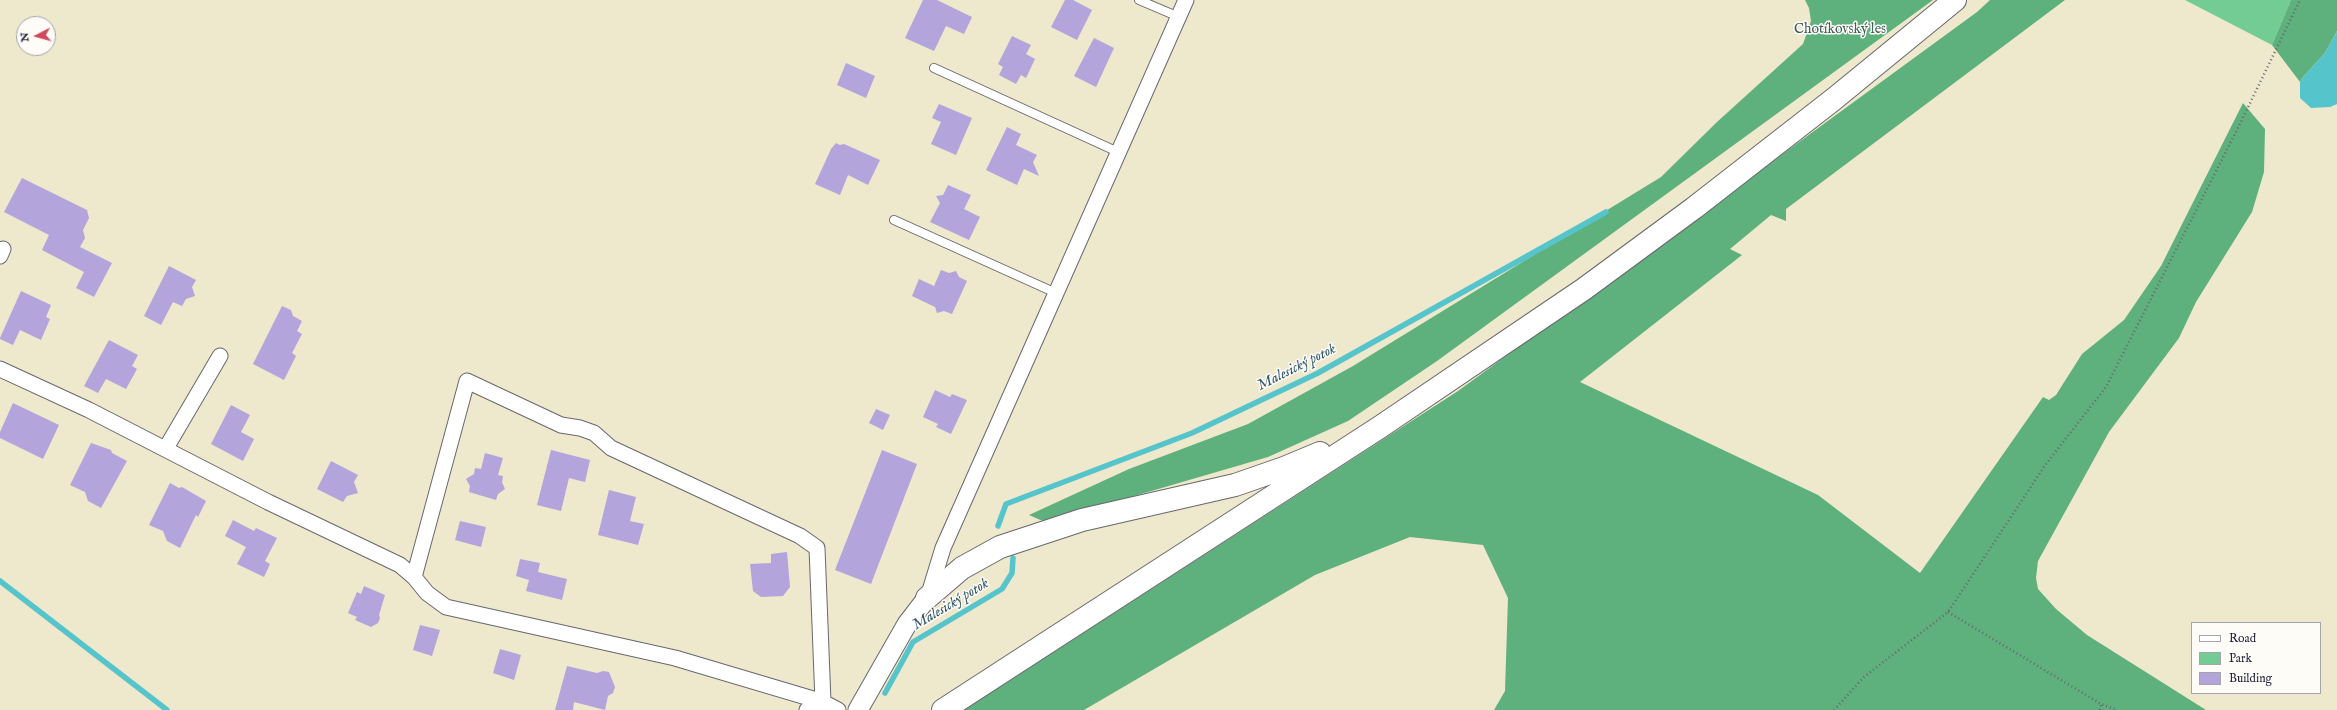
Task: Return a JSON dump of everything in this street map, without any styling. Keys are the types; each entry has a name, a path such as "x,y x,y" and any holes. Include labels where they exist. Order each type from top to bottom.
{"main road":[{"path":"943,710 1380,427 1577,294 1694,208 1834,99 1954,0"},
{"path":"927,598 962,568 1000,547 1082,520 1235,485 1284,468 1380,427"}],"street":[{"path":"858,710 907,624 927,598 943,548 1186,0"},
{"path":"166,448 220,356"},
{"path":"0,369 166,448 268,502 395,562 414,576 427,593 446,607 675,658 823,702 838,710"},
{"path":"414,576 467,381 561,425 580,428 594,433 611,448 800,536 817,548 823,702"},
{"path":"807,710 823,702"}],"lane":[{"path":"1139,0 1179,17"},
{"path":"934,68 1118,152"},
{"path":"894,220 1056,293"}],"path":[{"path":"1834,710 1864,677 1948,612 2046,464 2106,388 2234,137 2300,0"},
{"path":"1948,612 2101,704 2117,710"},
{"path":"2100,710 2101,704"}],"green space":[{"name":"Chotíkovský les","path":"1805,0 1933,0 1437,361 1348,421 1268,457 1045,522 1029,515 1129,469 1248,424 1353,366 1661,177 1717,122 1803,44 1811,21 1809,8"},
{"path":"1990,0 2065,0 1786,209 1786,221 1771,215 1730,249 1742,255 1580,382 1818,495 1920,573 2043,397 2049,400 2056,395 2082,354 2124,320 2161,266 2243,103 2265,129 2264,172 2252,212 2196,302 2179,338 2109,432 2038,561 2036,578 2038,589 2056,609 2087,635 2206,710 1494,710 1505,691 1508,598 1483,545 1410,537 1315,575 1084,710 964,710 1458,391 1977,12"},
{"path":"2185,0 2291,0 2272,45"},
{"path":"2291,0 2337,0 2337,31 2325,53 2300,82 2272,45"}],"water":[{"path":"2337,31 2337,104 2330,107 2311,108 2300,98 2300,82 2325,53"}],"building":[{"path":"923,0 937,0 972,17 964,34 946,26 934,51 905,38"},
{"path":"1065,0 1073,0 1092,10 1077,40 1051,27"},
{"path":"1012,36 1031,45 1026,54 1035,59 1026,78 1021,75 1016,84 999,75 1003,67 998,64"},
{"path":"1094,38 1114,48 1096,87 1074,76"},
{"path":"846,63 875,76 866,98 837,85"},
{"path":"939,104 972,118 956,155 931,144 941,122 932,118"},
{"path":"1007,127 1021,134 1016,145 1037,155 1033,162 1039,176 1024,169 1017,185 986,170"},
{"path":"836,143 840,145 844,144 880,160 868,185 848,175 840,195 815,184 831,149"},
{"path":"22,178 87,210 89,218 83,230 85,238 80,247 112,263 94,297 76,288 84,272 42,250 49,235 4,212"},
{"path":"948,185 971,195 964,209 980,217 969,240 930,222 940,203 936,196 943,195"},
{"path":"169,266 196,280 192,287 195,296 186,299 182,306 173,302 161,325 144,316"},
{"path":"941,270 949,273 956,271 959,277 967,281 952,314 944,311 937,313 935,307 912,296 919,279 934,286"},
{"path":"21,291 51,305 46,317 50,319 41,340 20,330 13,345 0,338"},
{"path":"282,306 291,310 293,316 302,321 297,331 302,334 292,353 296,356 284,380 253,364"},
{"path":"109,340 138,355 132,366 137,369 126,389 106,379 98,393 84,386"},
{"path":"935,390 950,397 952,394 967,400 951,434 936,427 938,424 923,417"},
{"path":"13,403 59,425 43,459 0,438 0,432"},
{"path":"231,405 250,415 241,432 254,439 243,461 211,444"},
{"path":"876,409 890,415 883,430 869,423"},
{"path":"91,443 111,450 112,453 127,461 101,508 88,501 85,492 70,485"},
{"path":"551,450 590,460 585,482 569,478 561,511 537,505"},
{"path":"882,450 917,464 871,584 835,570"},
{"path":"485,453 503,458 498,475 503,476 502,482 505,489 498,494 496,500 469,492 470,486 466,479 474,474 475,468 481,469"},
{"path":"331,461 358,475 354,482 358,493 347,496 343,502 317,489"},
{"path":"170,483 179,488 182,487 206,501 198,517 196,515 180,548 167,541 163,531 149,525"},
{"path":"609,490 636,497 630,521 644,524 638,545 598,535"},
{"path":"233,520 254,531 256,528 277,538 265,561 270,564 264,577 237,564 246,547 225,536"},
{"path":"460,521 486,527 481,547 455,540"},
{"path":"787,552 790,587 783,596 761,597 753,591 750,564 771,563 771,554"},
{"path":"520,559 540,563 538,572 567,579 562,600 526,591 529,580 516,576"},
{"path":"364,586 385,595 378,623 371,627 355,620 357,617 348,613 357,592 361,594"},
{"path":"420,625 440,630 432,656 413,650"},
{"path":"500,649 521,655 514,680 493,673"},
{"path":"567,666 597,673 603,671 609,672 615,687 613,693 608,696 605,710 574,702 573,710 555,710"}],"waterway":[{"name":"Malesický potok","path":"998,526 1006,504 1192,433 1318,373 1606,212"},
{"name":"Malesický potok","path":"885,693 913,642 1002,589 1012,573 1013,558"},
{"path":"0,581 167,710"}]}
